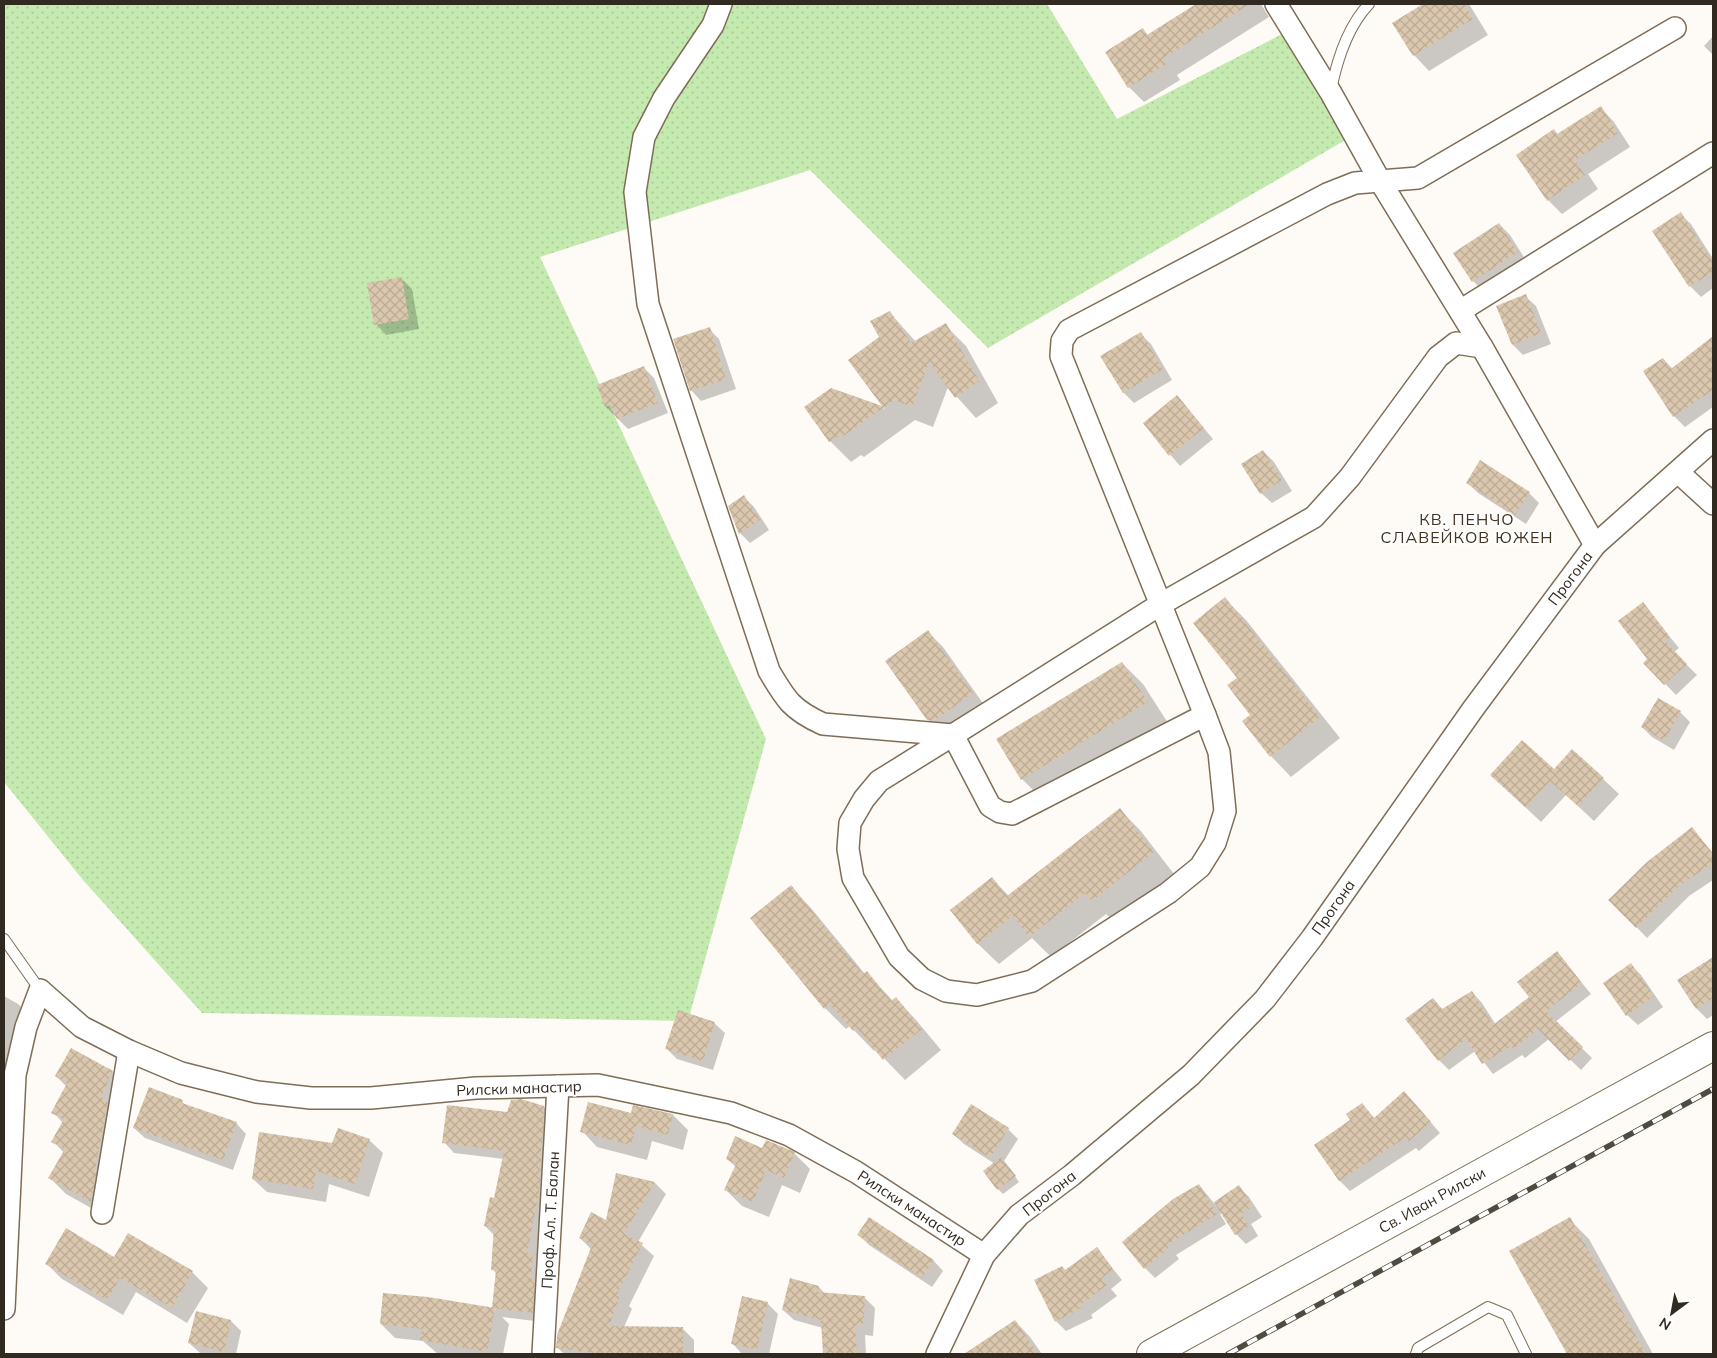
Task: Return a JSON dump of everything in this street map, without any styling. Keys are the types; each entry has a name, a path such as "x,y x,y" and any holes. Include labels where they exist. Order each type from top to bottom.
{"street":[{"path":"721,4 713,25 664,98 644,137 635,192 648,304 770,671 786,700 805,716 823,724 953,735"},
{"path":"1276,4 1331,94 1380,181 1482,347 1595,545"},
{"path":"1482,347 1456,343 1438,357 1350,477 1314,517 1161,604 879,781 864,799 850,823 848,849 853,878 899,957 922,979 946,991 977,995 1032,981 1168,893 1200,867 1215,843 1225,811 1219,752 1205,714 1161,604 1061,356 1062,341 1069,330 1327,194 1355,183 1418,178 1675,28"},
{"path":"1460,311 1713,153"},
{"name":"Прогона","path":"937,1354 984,1255 1019,1215 1072,1175 1191,1075 1265,999 1312,938 1473,708 1595,545 1713,440"},
{"path":"1678,472 1713,504"},
{"path":"953,735 990,806 1000,812 1012,814 1205,714"},
{"path":"4,1309 15,1075 26,1027 40,990"},
{"name":"Рилски манастир","path":"40,990 82,1027 129,1051 182,1072 220,1084 257,1092 310,1098 371,1098 476,1088 598,1085 731,1113 789,1135 856,1172 984,1255"},
{"name":"Св. Иван Рилски","path":"1151,1354 1713,1046"},
{"path":"102,1213 129,1051"},
{"name":"Проф. Ал. Т. Балан","path":"543,1354 558,1086"}],"lane":[{"path":"1331,94 1337,59 1361,12 1369,4"},
{"path":"4,939 40,990"},
{"path":"1416,1354 1418,1348 1488,1307 1507,1316 1526,1354"}],"green space":[{"path":"4,4 1047,4 1117,119 1292,29 1354,135 988,348 810,170 540,257 766,739 688,1021 202,1013 83,880 4,782"}],"building":[{"path":"1196,4 1250,4 1162,59 1166,64 1128,88 1105,52 1143,28 1147,35"},
{"path":"1423,4 1464,4 1473,19 1413,56 1392,23"},
{"path":"1601,106 1618,133 1575,160 1585,175 1547,201 1516,155 1554,129 1557,134"},
{"path":"1681,212 1713,263 1713,272 1689,287 1652,231"},
{"path":"1499,223 1518,252 1472,282 1453,253"},
{"path":"402,277 409,319 374,325 367,283"},
{"path":"1526,294 1541,333 1512,345 1496,306"},
{"path":"890,311 911,343 946,323 979,381 955,398 929,362 912,407 894,400 842,437 840,435 829,442 804,407 831,388 882,406 848,360 879,337 870,321"},
{"path":"710,327 726,379 690,391 673,339"},
{"path":"1141,332 1163,369 1123,393 1100,356"},
{"path":"1713,336 1713,390 1673,417 1643,371 1663,358 1671,369"},
{"path":"644,366 658,403 617,419 611,405 605,407 597,385"},
{"path":"1177,395 1204,428 1169,456 1143,423"},
{"path":"1263,450 1282,480 1260,494 1241,464"},
{"path":"1480,460 1530,492 1515,515 1466,483"},
{"path":"744,495 760,520 739,534 728,506"},
{"path":"1225,597 1320,717 1270,757 1242,721 1250,715 1227,685 1237,678 1193,623"},
{"path":"1643,602 1670,637 1665,641 1687,664 1664,685 1643,663 1647,659 1618,621"},
{"path":"928,630 973,693 934,721 927,720 885,661"},
{"path":"1122,662 1148,702 1021,780 996,739"},
{"path":"1658,698 1681,711 1664,741 1641,727"},
{"path":"1522,740 1554,769 1572,749 1604,778 1578,806 1550,781 1525,807 1490,775"},
{"path":"1120,808 1154,852 1092,901 1085,893 1029,937 1013,916 977,944 950,910 992,877 1007,896"},
{"path":"1692,827 1713,854 1713,863 1679,886 1636,928 1608,900 1647,862"},
{"path":"791,885 863,974 867,971 891,1001 896,997 922,1029 883,1060 857,1028 853,1031 830,1004 824,1009 750,918"},
{"path":"1557,951 1582,983 1546,1011 1583,1047 1569,1061 1538,1029 1514,1049 1511,1046 1482,1064 1466,1039 1438,1061 1405,1019 1433,998 1442,1009 1472,991 1493,1025 1529,997 1517,982"},
{"path":"1713,957 1713,998 1696,1009 1677,980"},
{"path":"1631,963 1654,996 1626,1016 1603,983"},
{"path":"678,1010 715,1022 703,1061 665,1049"},
{"path":"71,1048 113,1071 101,1097 108,1102 95,1169 97,1170 91,1202 48,1178 65,1149 51,1142 64,1119 51,1113 67,1083 55,1076"},
{"path":"149,1087 183,1100 182,1103 237,1122 223,1160 133,1128"},
{"path":"1404,1091 1431,1122 1408,1142 1405,1138 1339,1181 1314,1145 1350,1120 1346,1114 1362,1103 1374,1118"},
{"path":"521,1099 544,1106 542,1146 539,1157 541,1157 539,1193 527,1253 533,1253 531,1279 535,1280 533,1313 492,1308 496,1270 491,1270 494,1228 484,1226 490,1197 494,1198 504,1151 442,1143 447,1105 507,1112 511,1100"},
{"path":"588,1102 631,1113 633,1105 673,1114 668,1135 636,1126 631,1145 580,1132"},
{"path":"971,1104 1009,1128 990,1158 952,1134"},
{"path":"338,1128 370,1139 355,1184 316,1171 313,1189 252,1179 259,1132 332,1143"},
{"path":"735,1136 762,1148 766,1140 795,1152 784,1178 766,1170 753,1202 724,1190 736,1164 726,1159"},
{"path":"1001,1157 1016,1176 997,1190 983,1171"},
{"path":"616,1173 655,1182 624,1234 643,1243 617,1294 620,1296 609,1326 683,1327 683,1354 600,1354 556,1348 557,1335 592,1245 579,1238 591,1212 606,1220"},
{"path":"1199,1184 1217,1214 1167,1245 1169,1248 1144,1269 1122,1242 1173,1199"},
{"path":"1239,1185 1253,1206 1241,1214 1249,1226 1235,1235 1214,1202"},
{"path":"869,1217 934,1260 922,1278 857,1235"},
{"path":"1570,1217 1646,1354 1567,1354 1509,1251"},
{"path":"66,1228 114,1257 128,1233 193,1271 172,1308 120,1278 107,1300 45,1264"},
{"path":"1097,1247 1113,1269 1102,1278 1107,1285 1082,1304 1083,1307 1055,1322 1034,1280 1062,1266 1065,1270"},
{"path":"790,1278 819,1286 818,1292 865,1296 863,1326 855,1325 857,1354 823,1354 821,1320 782,1310"},
{"path":"383,1293 428,1297 495,1308 487,1352 420,1340 422,1329 380,1324"},
{"path":"742,1296 768,1302 757,1350 731,1344"},
{"path":"196,1311 231,1320 224,1352 188,1343"},
{"path":"1015,1320 1038,1354 964,1354"}],"railway":[{"path":"1228,1354 1713,1089"}],"district":[{"name":"КВ. ПЕНЧО СЛАВЕЙКОВ ЮЖЕН","path":"1467,528"}]}
